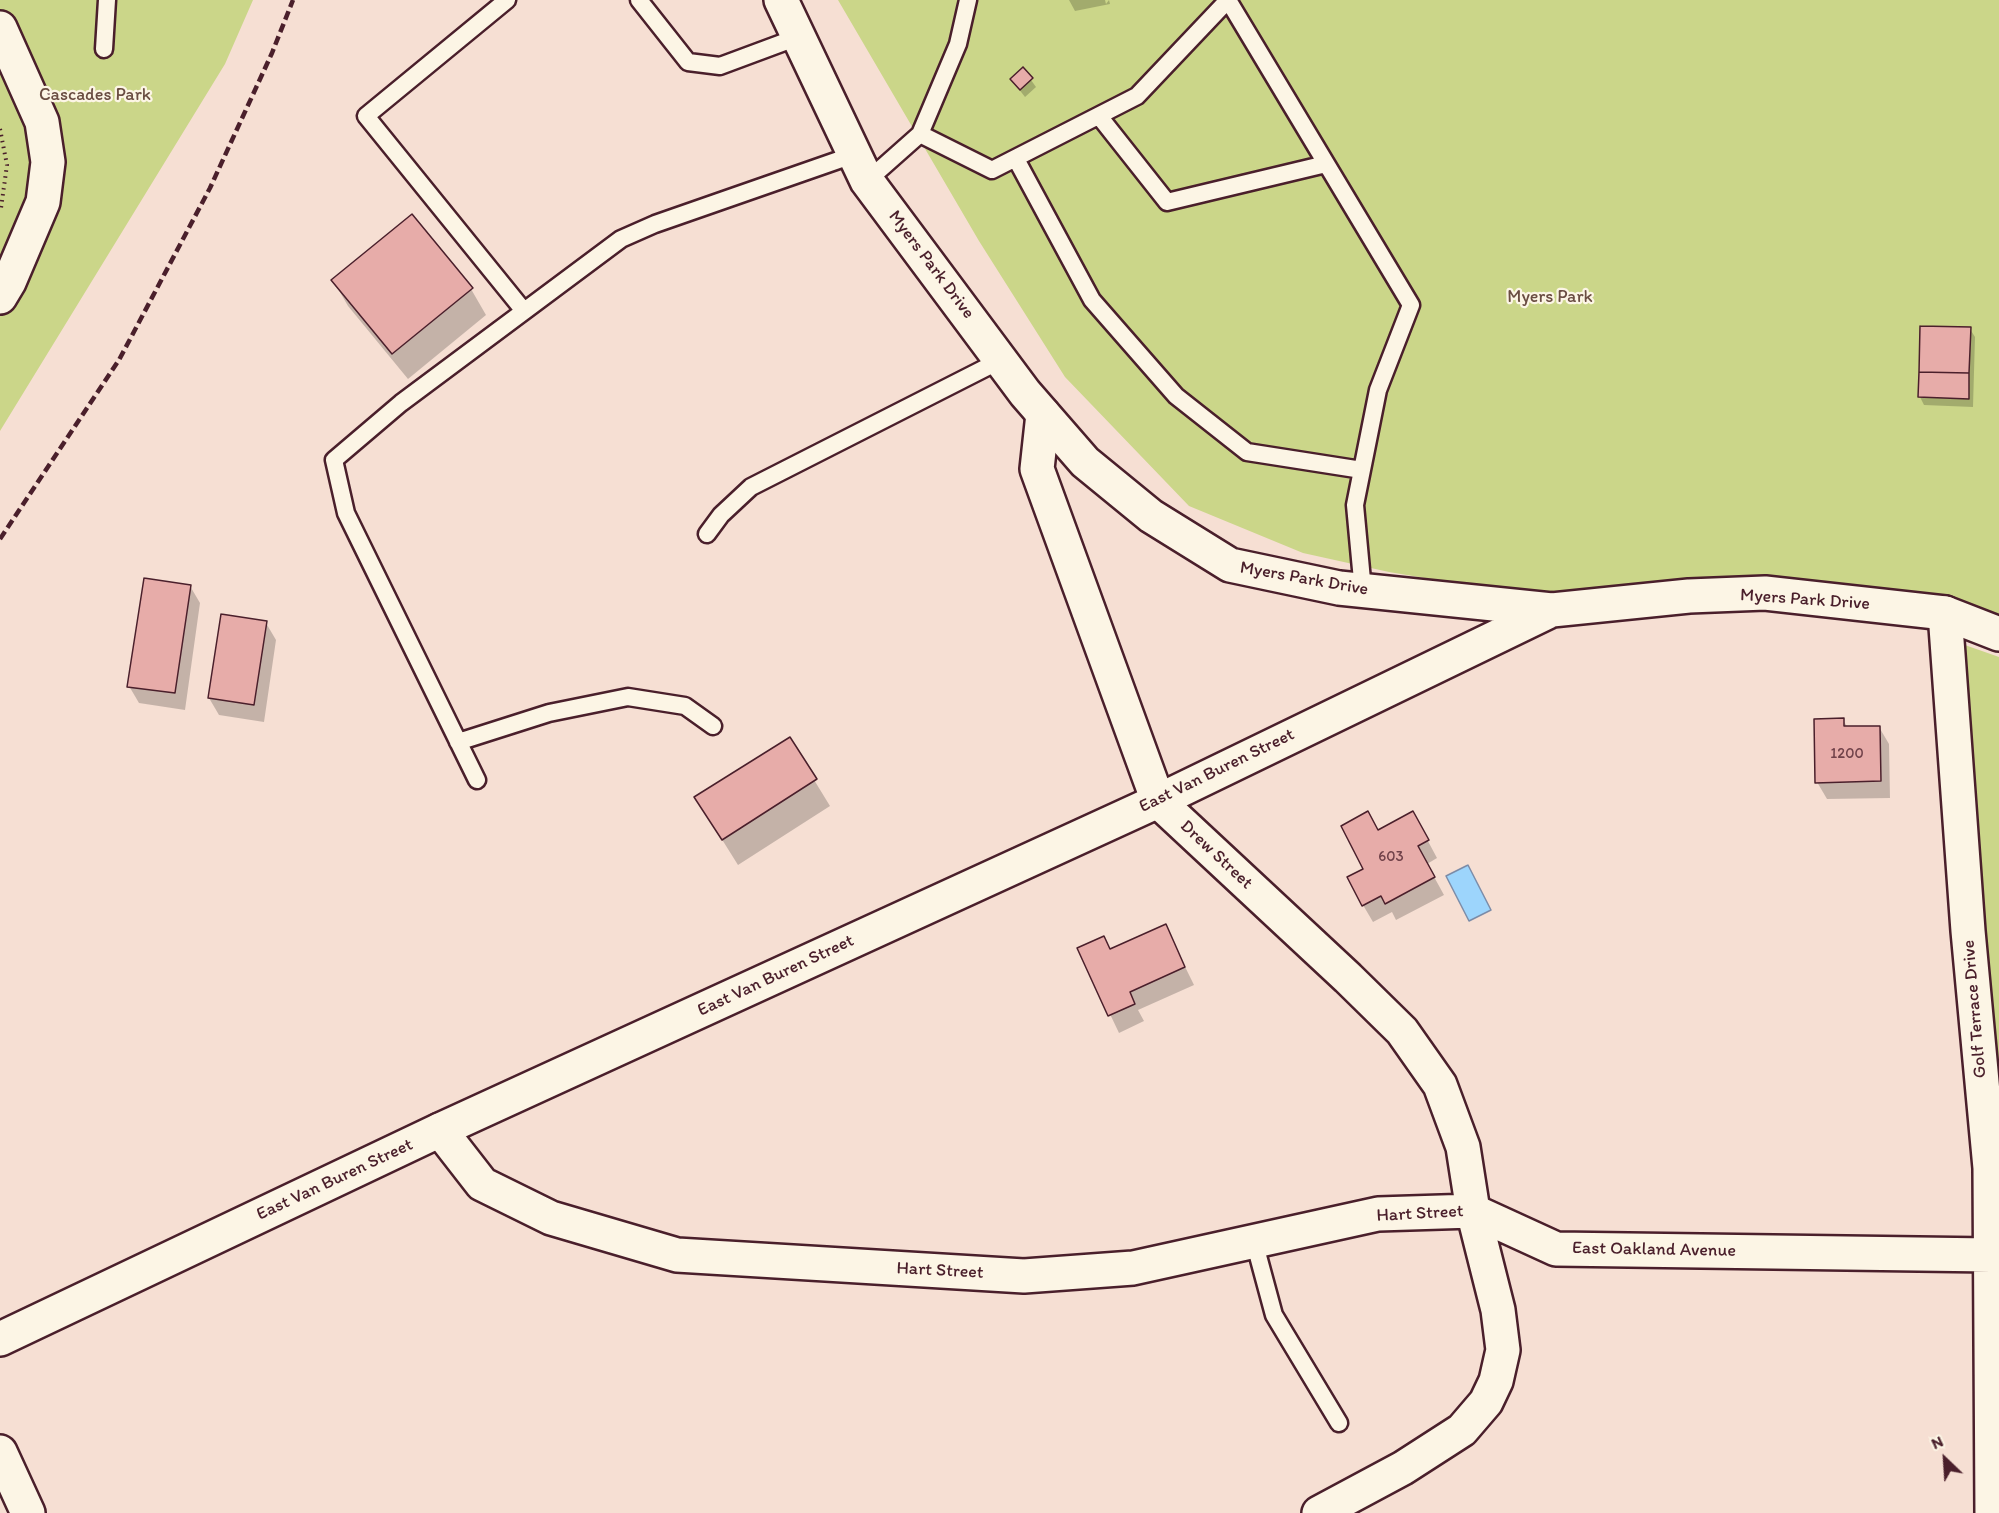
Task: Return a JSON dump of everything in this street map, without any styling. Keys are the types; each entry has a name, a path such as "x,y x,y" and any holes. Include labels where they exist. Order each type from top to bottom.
{"street":[{"name":"Myers Park Drive","path":"781,0 860,168 1043,414 1085,462 1126,496 1151,516 1230,565 1363,591 1552,610 1689,596 1765,593 1945,612 1999,634"},
{"path":"0,28 42,122 48,162 43,202 9,282 0,297"},
{"name":"Drew Street","path":"1043,414 1037,469 1158,801 1402,1031 1440,1085 1463,1147 1473,1211"},
{"name":"East Van Buren Street","path":"0,1340 440,1130 1158,801 1552,610"},
{"name":"Golf Terrace Drive","path":"1945,612 1968,932 1990,1168 1992,1513"},
{"name":"Hart Street","path":"440,1130 482,1184 551,1218 677,1255 1024,1276 1133,1268 1378,1214 1473,1211"},
{"path":"1319,1513 1403,1468 1462,1430 1486,1402 1496,1381 1503,1350 1498,1310 1473,1211"},
{"name":"East Oakland Avenue","path":"1473,1211 1556,1249 1991,1255"},
{"path":"0,1452 28,1513"}],"lane":[{"path":"104,49 107,0"},
{"path":"507,0 366,116 524,311"},
{"path":"639,0 688,62 720,66 798,36"},
{"path":"477,780 346,513 334,460 401,403 621,239 655,224 860,168 920,134 958,44 968,0"},
{"path":"920,134 992,170 1137,96 1228,0 1411,305 1377,390 1355,505 1363,591"},
{"path":"1098,116 1167,202 1326,164"},
{"path":"1016,159 1092,300 1176,396 1247,452 1362,470"},
{"path":"707,534 720,515 751,487 1001,360"},
{"path":"458,742 549,713 628,697 685,706 713,726"},
{"path":"1254,1241 1275,1315 1339,1423"}],"path":[{"path":"0,129 6,165 0,217"}],"green space":[{"name":"Cascades Park","path":"0,0 253,0 225,64 0,431"},
{"name":"Myers Park","path":"838,0 1999,0 1999,620 1549,595 1472,586 1389,572 1303,553 1189,506 1065,377 979,241"},
{"path":"1962,644 1999,657 1999,1117 1986,1015"}],"water":[{"path":"1468,865 1491,910 1469,921 1446,876"}],"building":[{"path":"1023,67 1033,78 1020,90 1010,79"},
{"path":"412,214 473,288 392,354 331,280"},
{"path":"1920,326 1971,327 1969,373 1919,372"},
{"path":"1919,372 1969,373 1969,399 1918,397"},
{"path":"144,578 191,585 175,693 127,687"},
{"path":"221,614 267,621 254,705 208,698"},
{"path":"1844,718 1844,726 1880,726 1881,781 1815,783 1814,719"},
{"path":"790,737 817,779 722,840 694,797"},
{"path":"1368,811 1378,830 1413,811 1429,840 1418,846 1435,877 1385,904 1381,896 1362,906 1347,877 1363,869 1341,826"},
{"path":"1166,924 1185,967 1130,992 1135,1004 1108,1016 1077,948 1104,936 1110,949"}],"railway":[{"path":"0,539 119,360 210,188 272,53 293,0"}]}
